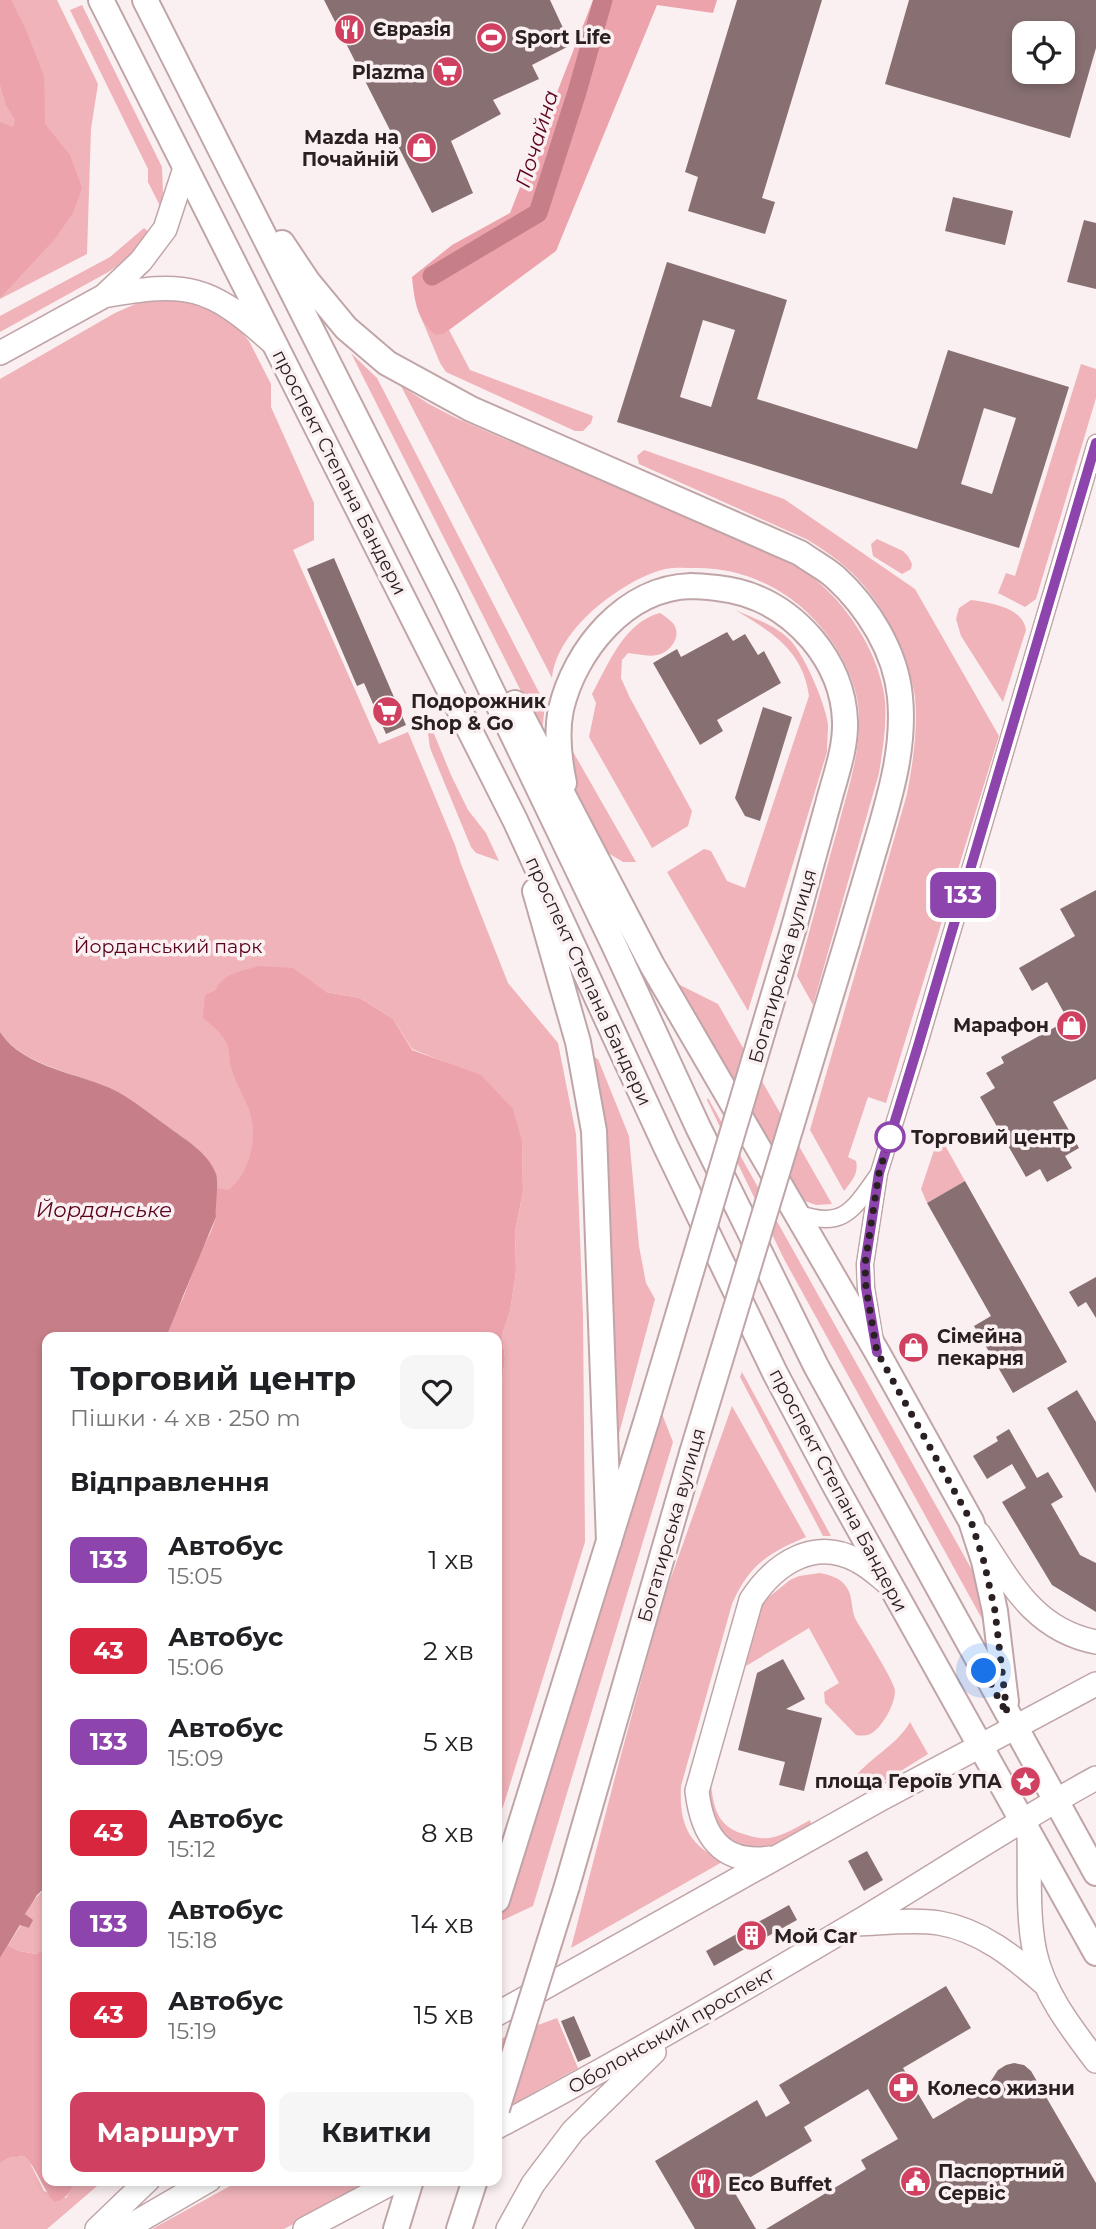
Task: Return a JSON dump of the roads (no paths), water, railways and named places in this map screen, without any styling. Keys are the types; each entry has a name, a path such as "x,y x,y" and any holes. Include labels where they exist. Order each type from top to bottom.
{"main road":[{"name":"проспект Степана Бандери","path":"101,0 515,820 666,1147 775,1373 1096,1953"},
{"name":"проспект Степана Бандери","path":"145,0 446,596 608,932 698,1127 816,1366 1096,1873"},
{"name":"Богатирська вулиця","path":"208,126 309,282 346,328 387,363 471,409 800,553 834,576 862,606 877,629 892,662 900,696 899,755 891,793 692,1453 567,1886 502,2093"},
{"path":"0,353 104,296 141,261 165,229 185,168"},
{"path":"104,296 183,288 204,293 246,319 279,349"},
{"name":"Богатирська вулиця","path":"502,1883 647,1419 794,927 842,754 845,724 843,696 829,664 799,624 776,606 749,594 690,586 664,591 644,599 605,627 575,669 561,711 558,738 567,801"},
{"path":"446,596 514,701 652,965 877,1352 971,1521 1011,1584 1040,1617 1065,1632 1096,1642"},
{"path":"515,820 578,1042 594,1131 609,1542"},
{"path":"971,1521 995,1611 1011,1721"},
{"path":"777,1857 755,1860 741,1858 726,1851 711,1837 700,1816 697,1791 751,1600 775,1572 791,1561 817,1550 857,1560 890,1585"},
{"path":"502,2011 980,1746 1011,1721 1096,1684"},
{"name":"Оболонський проспект","path":"502,2124 611,2067 1025,1827 1056,1801 1096,1779"},
{"path":"502,1852 519,1827"},
{"path":"1025,1827 1035,1954 1047,1986 1066,2020 1096,2061"},
{"path":"854,1924 925,1922 956,1927 1003,1950 1047,1986"},
{"path":"508,2229 533,2184 573,2131 687,2021"},
{"path":"97,2229 142,2186"},
{"path":"125,2229 198,2186"},
{"path":"305,2229 386,2186"},
{"path":"396,2229 409,2186"},
{"path":"459,2229 473,2186"}],"street":[{"path":"877,1352 866,1288 865,1264 879,1173 1096,443"},
{"path":"797,1213 817,1220 842,1216 856,1205 879,1173"}],"water":[{"name":"Йорданське","path":"0,1032 10,1044 38,1062 104,1085 137,1104 201,1153 212,1166 217,1183 216,1217 168,1332 42,1332 42,1890 25,1914 33,1920 29,1928 20,1925 0,1958"}],"waterway":[{"name":"Почайна","path":"432,276 538,213 603,0"}],"place":[{"name":"Євразія","path":"350,29"},
{"name":"Sport Life","path":"492,37"},
{"name":"Plazma","path":"448,72"},
{"name":"Mazda на Почайній","path":"422,148"},
{"name":"Подорожник Shop & Go","path":"388,712"},
{"name":"Марафон","path":"1072,1025"},
{"name":"Торговий центр","path":"890,1137"},
{"name":"Сімейна пекарня","path":"914,1347"},
{"name":"площа Героїв УПА","path":"1025,1781"},
{"name":"Мой Car","path":"751,1936"},
{"name":"Колесо жизни","path":"904,2088"},
{"name":"Паспортний Сервіс","path":"915,2182"},
{"name":"Eco Buffet","path":"705,2184"}],"park label":[{"name":"Йорданський парк","path":"168,946"}]}
